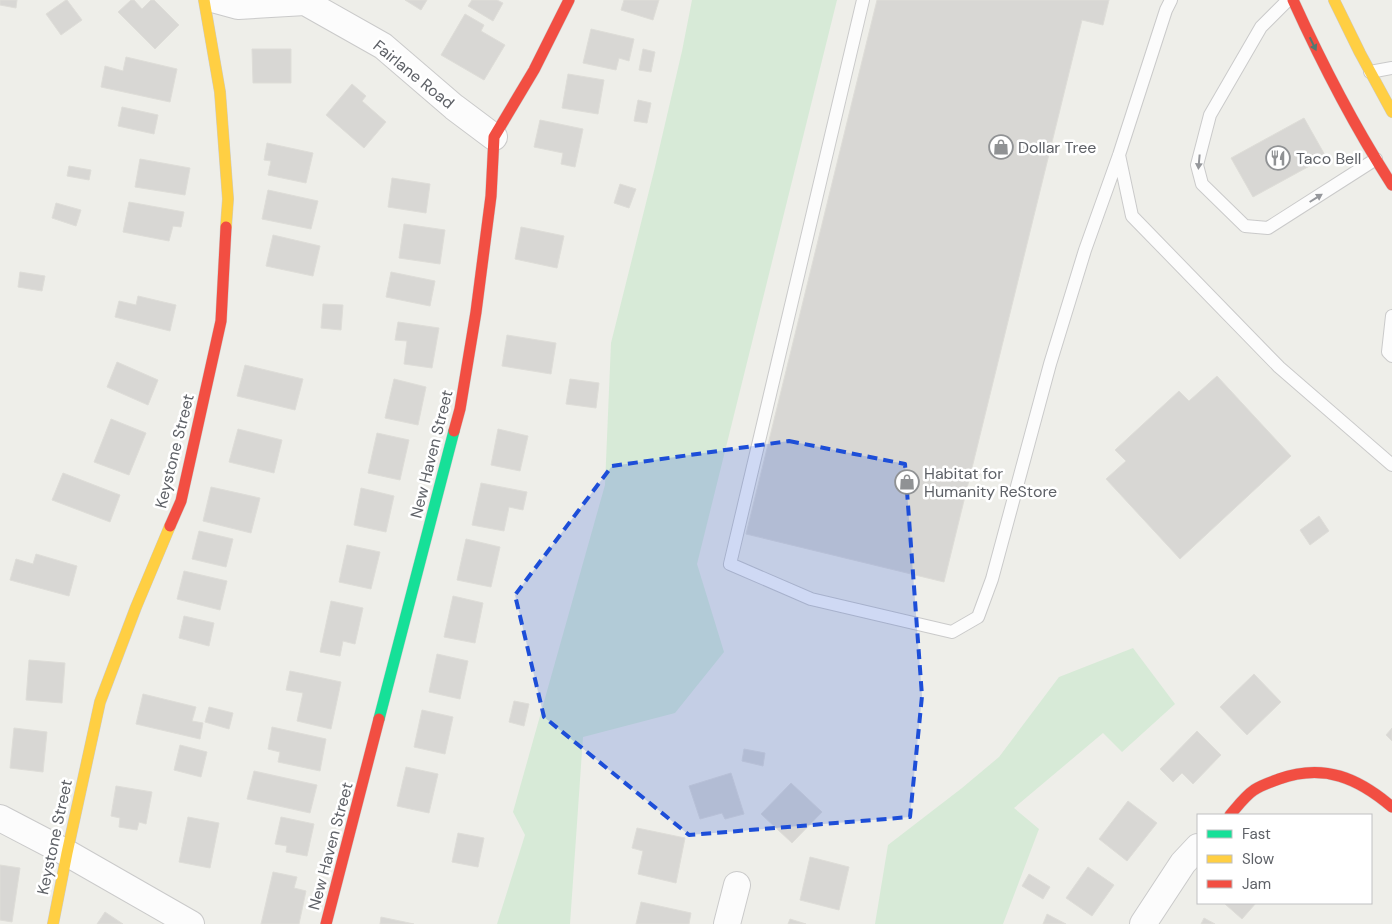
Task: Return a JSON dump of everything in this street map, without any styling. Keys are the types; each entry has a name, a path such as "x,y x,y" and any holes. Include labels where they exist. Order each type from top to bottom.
{"main road":[{"name":"Keystone Street","path":"53,924 66,853 100,702 136,607 181,501 221,321 228,199 220,92 204,0"},
{"name":"New Haven Street","path":"326,924 460,409 476,312 491,196 494,137 534,70 569,0"},
{"path":"1293,0 1341,100 1392,185"},
{"path":"1334,0 1392,112"},
{"path":"1231,814 1254,790 1285,776 1313,771 1345,777 1367,786 1392,807"}],"street":[{"name":"Fairlane Road","path":"216,0 238,6 306,1 383,46 454,107 494,137"},
{"path":"0,818 66,853 190,924"},
{"path":"1143,924 1183,863 1197,849"},
{"path":"727,924 737,885"}],"lane":[{"path":"863,0 730,564 811,599 952,632 978,617 992,579 1052,354 1085,250 1171,0"},
{"path":"1288,0 1261,27 1210,115 1197,164 1202,184 1245,226 1268,228 1376,159"},
{"path":"1370,72 1392,68"},
{"path":"1119,155 1132,216 1279,367 1392,465"},
{"path":"1392,316 1388,352 1392,356"}],"highlighted area":[{"path":"789,441 905,464 922,696 910,817 689,835 544,717 515,595 612,466"}],"green space":[{"path":"692,0 837,0 697,564 724,652 675,713 583,737 570,924 497,924 525,835 513,812 605,485 611,343 655,167"},
{"path":"1133,648 1175,704 1122,752 1103,733 1014,808 1039,829 1003,924 875,924 888,845 999,757 1059,677"}],"building":[{"path":"0,0 17,0 16,8 0,5"},
{"path":"66,0 82,20 61,35 46,14"},
{"path":"131,0 134,0 142,9 151,0 154,0 179,25 155,49 118,12"},
{"path":"405,0 427,0 421,10"},
{"path":"472,0 497,0 503,3 493,21 468,6"},
{"path":"624,0 659,0 653,20 621,10"},
{"path":"877,0 1109,0 1103,25 1082,20 944,582 746,534"},
{"path":"465,14 484,25 481,31 505,45 484,80 441,55"},
{"path":"591,29 634,39 629,61 619,58 616,70 583,63"},
{"path":"252,49 291,49 291,83 253,83"},
{"path":"643,49 655,52 651,72 639,70"},
{"path":"126,57 177,69 170,102 101,87 105,66 123,71"},
{"path":"568,74 604,80 598,114 562,108"},
{"path":"352,84 366,96 362,101 386,122 364,148 326,115"},
{"path":"638,100 651,103 647,123 634,121"},
{"path":"122,107 158,115 154,134 118,126"},
{"name":"Taco Bell","path":"1304,118 1326,157 1253,197 1231,158"},
{"path":"540,120 583,129 575,167 561,164 563,153 534,147"},
{"path":"267,143 313,153 306,183 268,175 271,161 264,160"},
{"path":"140,159 190,168 185,195 135,187"},
{"path":"69,166 91,170 89,180 67,176"},
{"path":"392,178 430,184 426,213 388,207"},
{"path":"620,184 636,189 629,208 614,203"},
{"path":"268,190 318,201 311,229 262,219"},
{"path":"129,202 184,212 181,227 173,226 169,241 123,232"},
{"path":"56,203 81,210 76,226 52,218"},
{"path":"404,224 445,230 440,264 399,258"},
{"path":"521,227 564,236 557,268 515,259"},
{"path":"273,235 320,246 313,276 266,266"},
{"path":"20,272 45,276 42,291 18,287"},
{"path":"391,272 435,281 430,306 386,297"},
{"path":"138,296 176,305 170,331 115,317 119,301 136,305"},
{"path":"323,304 343,305 341,330 321,328"},
{"path":"398,322 439,328 432,368 404,364 407,341 395,340"},
{"path":"507,335 556,343 551,374 502,366"},
{"path":"117,362 158,380 148,405 107,387"},
{"path":"245,365 303,379 295,410 237,396"},
{"path":"1217,376 1291,456 1180,559 1106,479 1126,461 1115,450 1179,391 1189,401"},
{"path":"394,379 426,387 418,425 385,418"},
{"path":"570,379 599,383 596,408 566,404"},
{"path":"111,419 146,433 129,475 94,462"},
{"path":"238,429 282,440 274,473 229,462"},
{"path":"498,429 528,436 520,471 491,465"},
{"path":"377,433 409,440 400,480 368,473"},
{"path":"63,473 120,495 110,522 52,500"},
{"path":"481,483 527,492 523,510 509,507 504,531 472,525"},
{"path":"211,487 260,498 251,533 203,521"},
{"path":"361,488 394,496 386,532 354,525"},
{"path":"1319,516 1329,531 1310,545 1300,530"},
{"path":"199,531 233,539 226,567 192,559"},
{"path":"466,539 500,547 491,587 457,580"},
{"path":"347,545 380,552 371,589 339,582"},
{"path":"36,554 77,566 69,596 10,580 16,559 33,564"},
{"path":"184,571 227,581 220,610 177,599"},
{"path":"453,596 483,603 475,643 444,637"},
{"path":"331,601 363,608 355,644 343,641 340,656 320,652"},
{"path":"184,616 214,623 209,646 179,638"},
{"path":"437,654 468,661 460,699 429,692"},
{"path":"29,660 65,663 62,703 26,700"},
{"path":"290,671 341,682 331,729 297,721 303,693 286,690"},
{"path":"1254,674 1281,702 1247,735 1220,707"},
{"path":"143,694 196,707 192,721 203,723 200,739 136,724"},
{"path":"514,701 529,704 524,726 509,722"},
{"path":"209,707 233,713 229,729 205,722"},
{"path":"422,710 453,717 445,754 414,747"},
{"path":"272,727 326,739 320,771 278,762 280,752 268,749"},
{"path":"14,728 47,732 43,772 10,768"},
{"path":"1392,728 1392,741 1386,735"},
{"path":"1197,731 1221,755 1193,784 1182,773 1173,782 1160,769"},
{"path":"180,745 207,752 201,777 174,770"},
{"path":"744,749 765,753 763,766 742,761"},
{"path":"406,767 438,774 429,813 397,806"},
{"path":"254,771 317,785 310,813 247,799"},
{"path":"731,773 744,814 725,819 722,813 700,819 689,786"},
{"path":"791,783 822,812 792,843 761,814"},
{"path":"116,786 152,792 146,824 139,822 137,830 119,827 120,818 111,816"},
{"path":"1128,801 1157,823 1127,861 1099,839"},
{"path":"188,817 219,823 210,868 179,862"},
{"path":"281,817 314,824 307,856 286,852 287,846 275,844"},
{"path":"637,828 685,838 676,883 638,874 643,851 632,848"},
{"path":"458,833 484,838 478,867 452,862"},
{"path":"810,857 849,867 839,910 800,900"},
{"path":"0,865 20,868 12,922 0,920"},
{"path":"1088,867 1114,885 1092,916 1066,898"},
{"path":"273,872 297,877 294,888 306,891 299,924 261,924"},
{"path":"1029,874 1050,887 1043,899 1022,886"},
{"path":"641,902 691,913 689,924 636,924"},
{"path":"1225,904 1255,904 1242,919"},
{"path":"105,912 123,924 97,924"},
{"path":"1047,914 1066,924 1043,924"},
{"path":"381,917 414,924 380,924"},
{"path":"1204,918 1215,924 1201,924"},
{"path":"790,919 806,924 788,924"}],"traffic: fast":[{"path":"379,719 454,431"}],"traffic: slow":[{"path":"204,0 220,92 228,199 226,227"},
{"path":"1334,0 1392,112"},
{"path":"53,924 100,702 136,607 170,526"}],"traffic: jam":[{"path":"454,431 460,409 476,312 491,196 494,137 534,70 569,0"},
{"path":"1293,0 1339,94 1392,185"},
{"path":"170,526 181,501 221,321 226,227"},
{"path":"326,924 379,719"},
{"path":"1231,814 1247,795 1254,790 1295,774 1311,773 1326,773 1353,781 1392,807"}],"place":[{"name":"Dollar Tree","path":"1001,147"},
{"name":"Taco Bell","path":"1278,158"},
{"name":"Habitat for Humanity ReStore","path":"907,482"}]}
